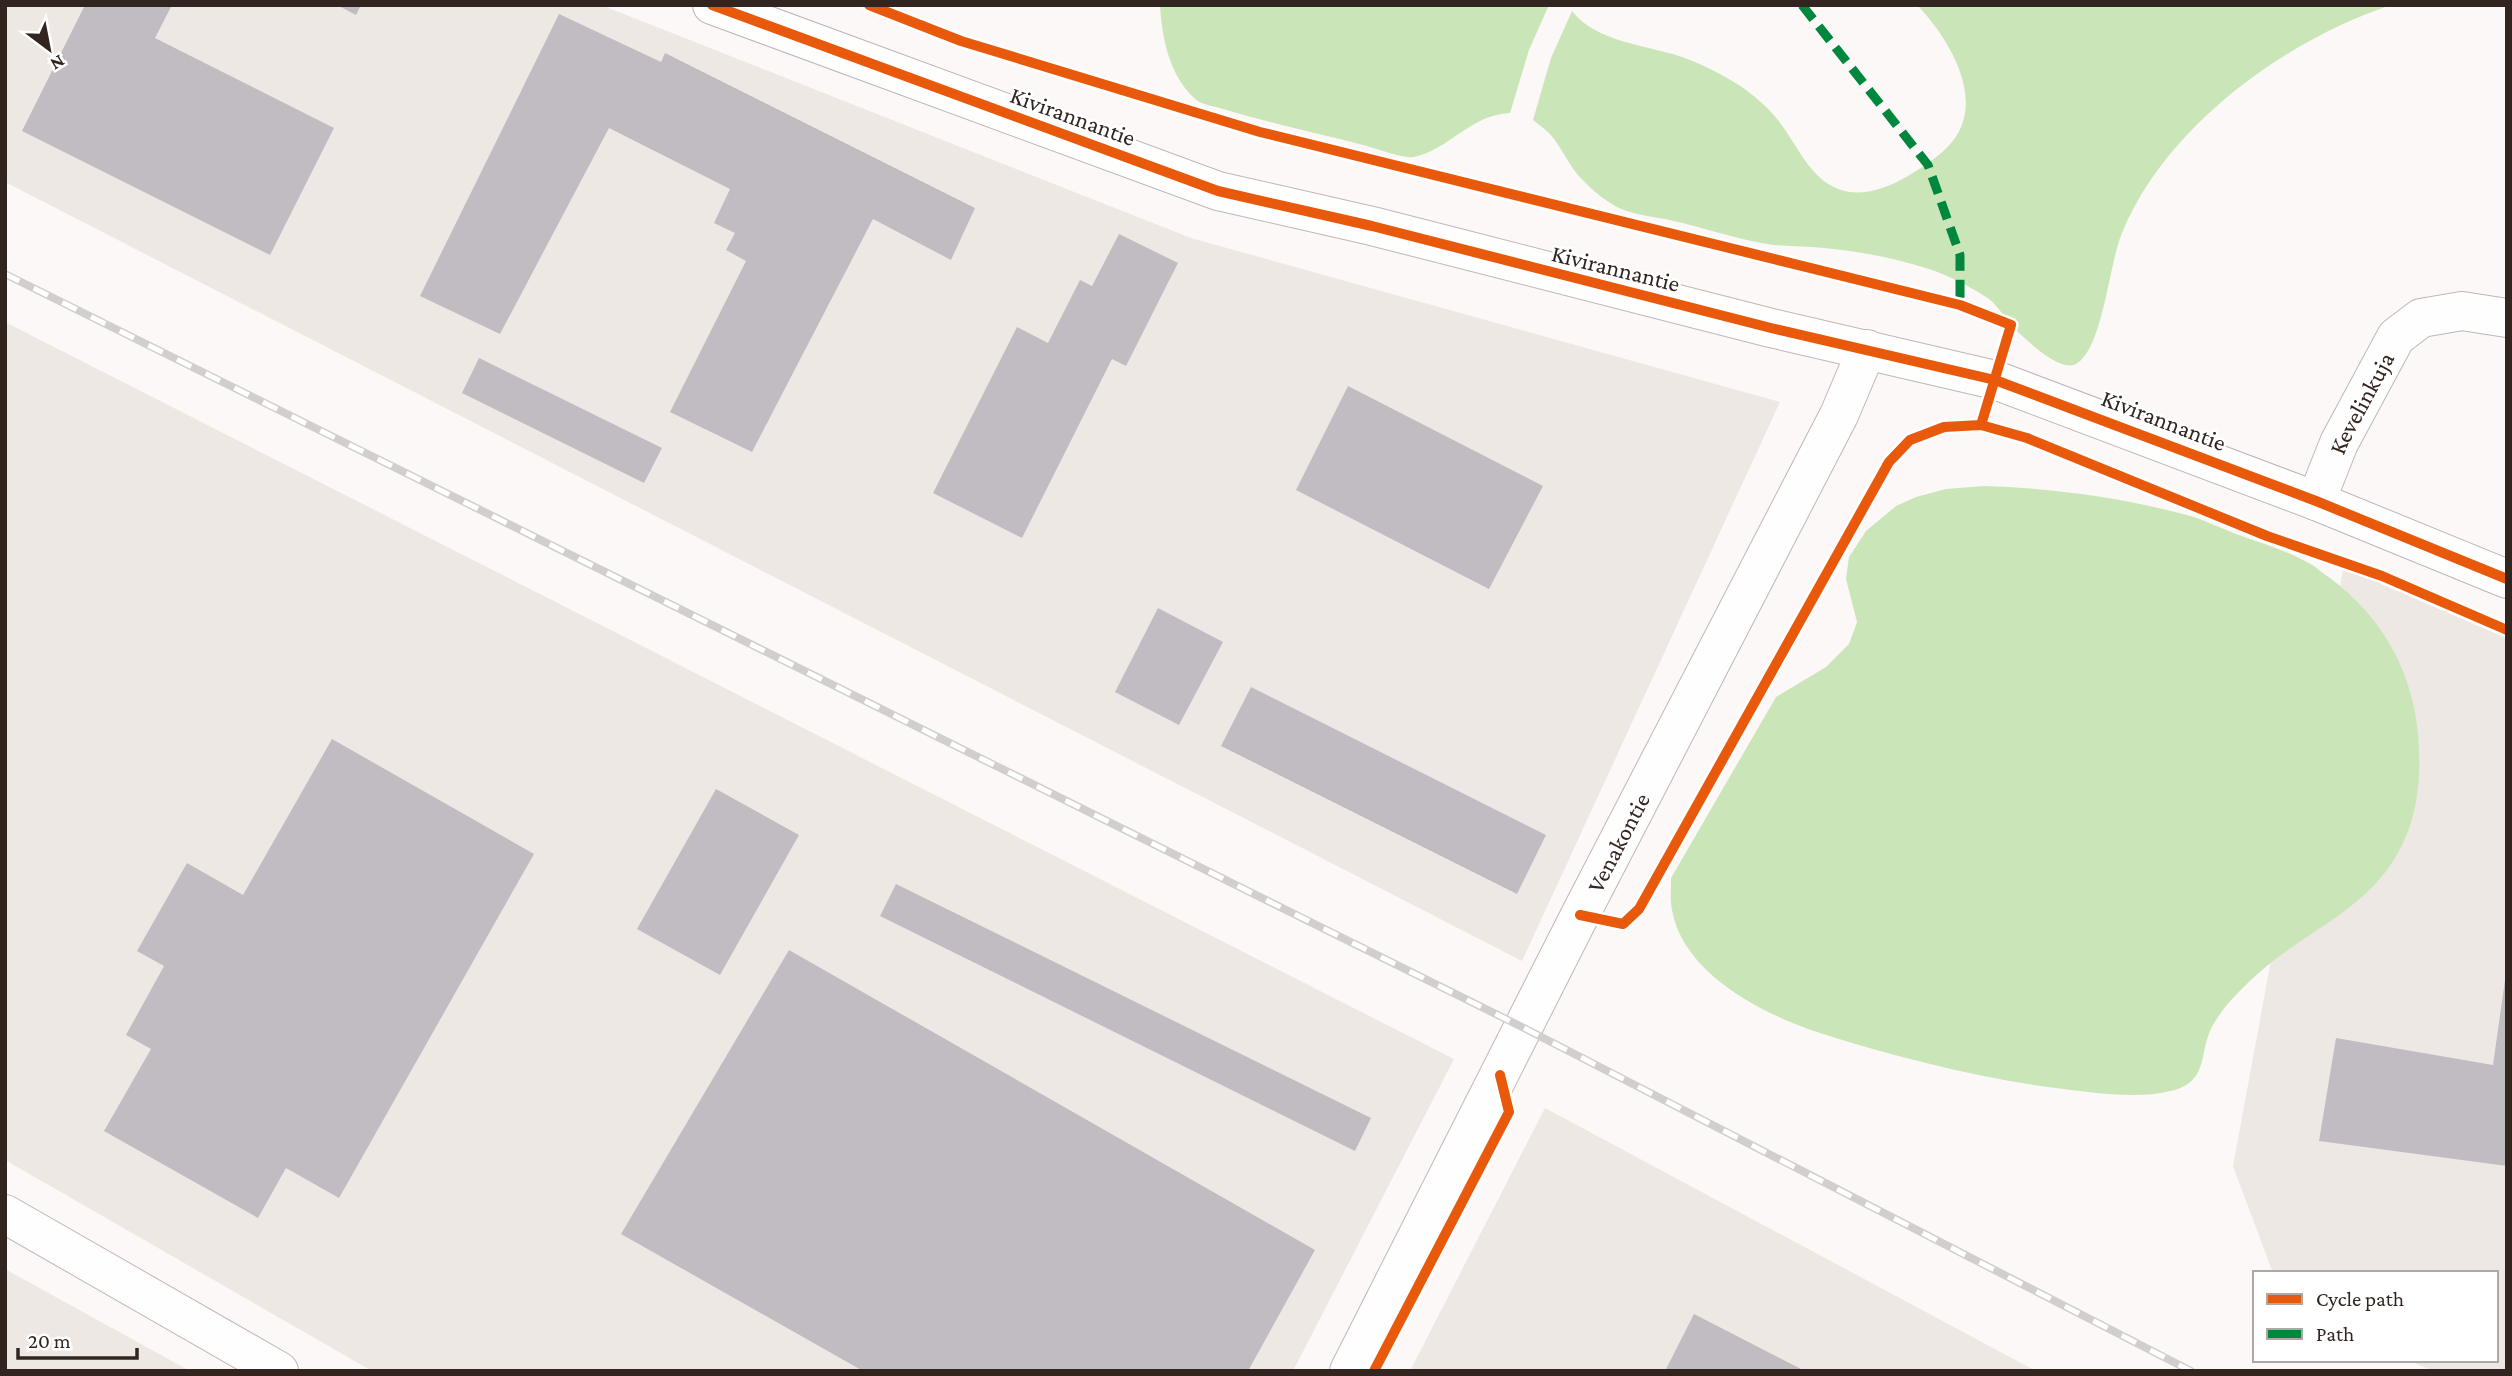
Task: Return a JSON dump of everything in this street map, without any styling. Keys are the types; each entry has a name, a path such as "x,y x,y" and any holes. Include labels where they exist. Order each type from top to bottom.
{"street":[{"name":"Kivirannantie","path":"712,5 1218,191 1372,226 1771,328 1995,380 2316,501 2507,579"},
{"name":"Kevelinkuja","path":"2316,501 2339,443 2396,337 2421,318 2462,312 2507,318"},
{"name":"Venakontie","path":"1349,1371 1580,915 1839,415 1867,349"},
{"path":"5,1213 279,1371"}],"shaded area":[{"path":"5,5 601,5 1191,238 1780,402 1522,961 5,182"},
{"path":"5,322 1454,1059 1293,1371 372,1371 5,1160"},
{"path":"2344,565 2507,635 2507,1371 2433,1371 2413,1362 2498,1362 2498,1271 2272,1271 2233,1166"},
{"path":"1545,1108 2036,1371 1410,1371"},
{"path":"5,1269 190,1371 5,1371"}],"green space":[{"path":"1160,5 1549,5 1529,50 1510,113 1483,120 1427,153 1409,157 1258,119 1197,100 1178,78 1168,55"},
{"path":"1917,5 2391,5 2310,41 2270,65 2233,92 2198,123 2168,157 2142,194 2117,247 2093,341 2076,364 2069,365 2051,359 2032,345 1989,299 1960,282 1929,269 1850,251 1755,242 1619,208 1600,196 1581,178 1553,138 1533,120 1551,58 1572,11 1594,30 1689,60 1739,85 1774,115 1812,170 1830,185 1849,192 1883,188 1919,169 1947,147 1962,125 1966,107 1959,69 1951,51"},
{"path":"1984,486 2084,494 2159,508 2196,518 2295,556 2330,578 2364,609 2391,646 2409,688 2418,734 2419,782 2409,829 2395,858 2367,893 2278,957 2235,996 2208,1035 2202,1063 2194,1079 2175,1090 2123,1095 2007,1081 1944,1068 1820,1033 1775,1015 1729,989 1692,954 1679,933 1671,906 1671,878 1776,697 1826,667 1849,644 1857,622 1846,579 1849,557 1866,531 1896,506 1916,497 1946,489"}],"building":[{"path":"85,5 172,5 155,38 334,128 270,255 22,131"},
{"path":"337,5 361,5 356,15"},
{"path":"559,14 661,62 665,53 975,208 951,260 873,219 752,452 670,412 746,261 726,250 735,233 714,223 730,189 609,128 500,334 420,296"},
{"path":"1119,234 1178,263 1126,366 1112,359 1022,538 933,493 1017,327 1048,343 1080,280 1092,286"},
{"path":"479,358 662,448 644,483 462,393"},
{"path":"1348,386 1543,486 1489,589 1296,490"},
{"path":"1158,608 1223,642 1179,725 1115,692"},
{"path":"1251,687 1546,835 1517,894 1221,746"},
{"path":"332,739 534,854 339,1198 286,1168 258,1218 104,1131 151,1049 126,1035 164,966 137,951 187,863 243,895"},
{"path":"716,789 799,835 720,975 637,929"},
{"path":"896,884 1371,1118 1355,1151 880,916"},
{"path":"789,950 1315,1250 1248,1371 863,1371 621,1234"},
{"path":"2505,980 2507,1166 2319,1141 2336,1038 2493,1065"},
{"path":"1694,1314 1805,1371 1665,1371"}],"railway":[{"path":"5,274 1524,1028 2191,1371"}],"marked path":[{"path":"1802,5 1928,165 1960,255 1960,305"}],"cycle path":[{"path":"712,5 1218,191 1372,226 1771,328 1995,380 2316,501 2507,579"},
{"path":"869,5 961,41 1260,132 1960,305 2011,325 1981,425"},
{"path":"1580,915 1623,924 1639,909 1889,462 1910,440 1944,427 1981,425 2027,438 2267,536 2382,576 2507,630"},
{"path":"1374,1371 1509,1112 1500,1075"}]}
